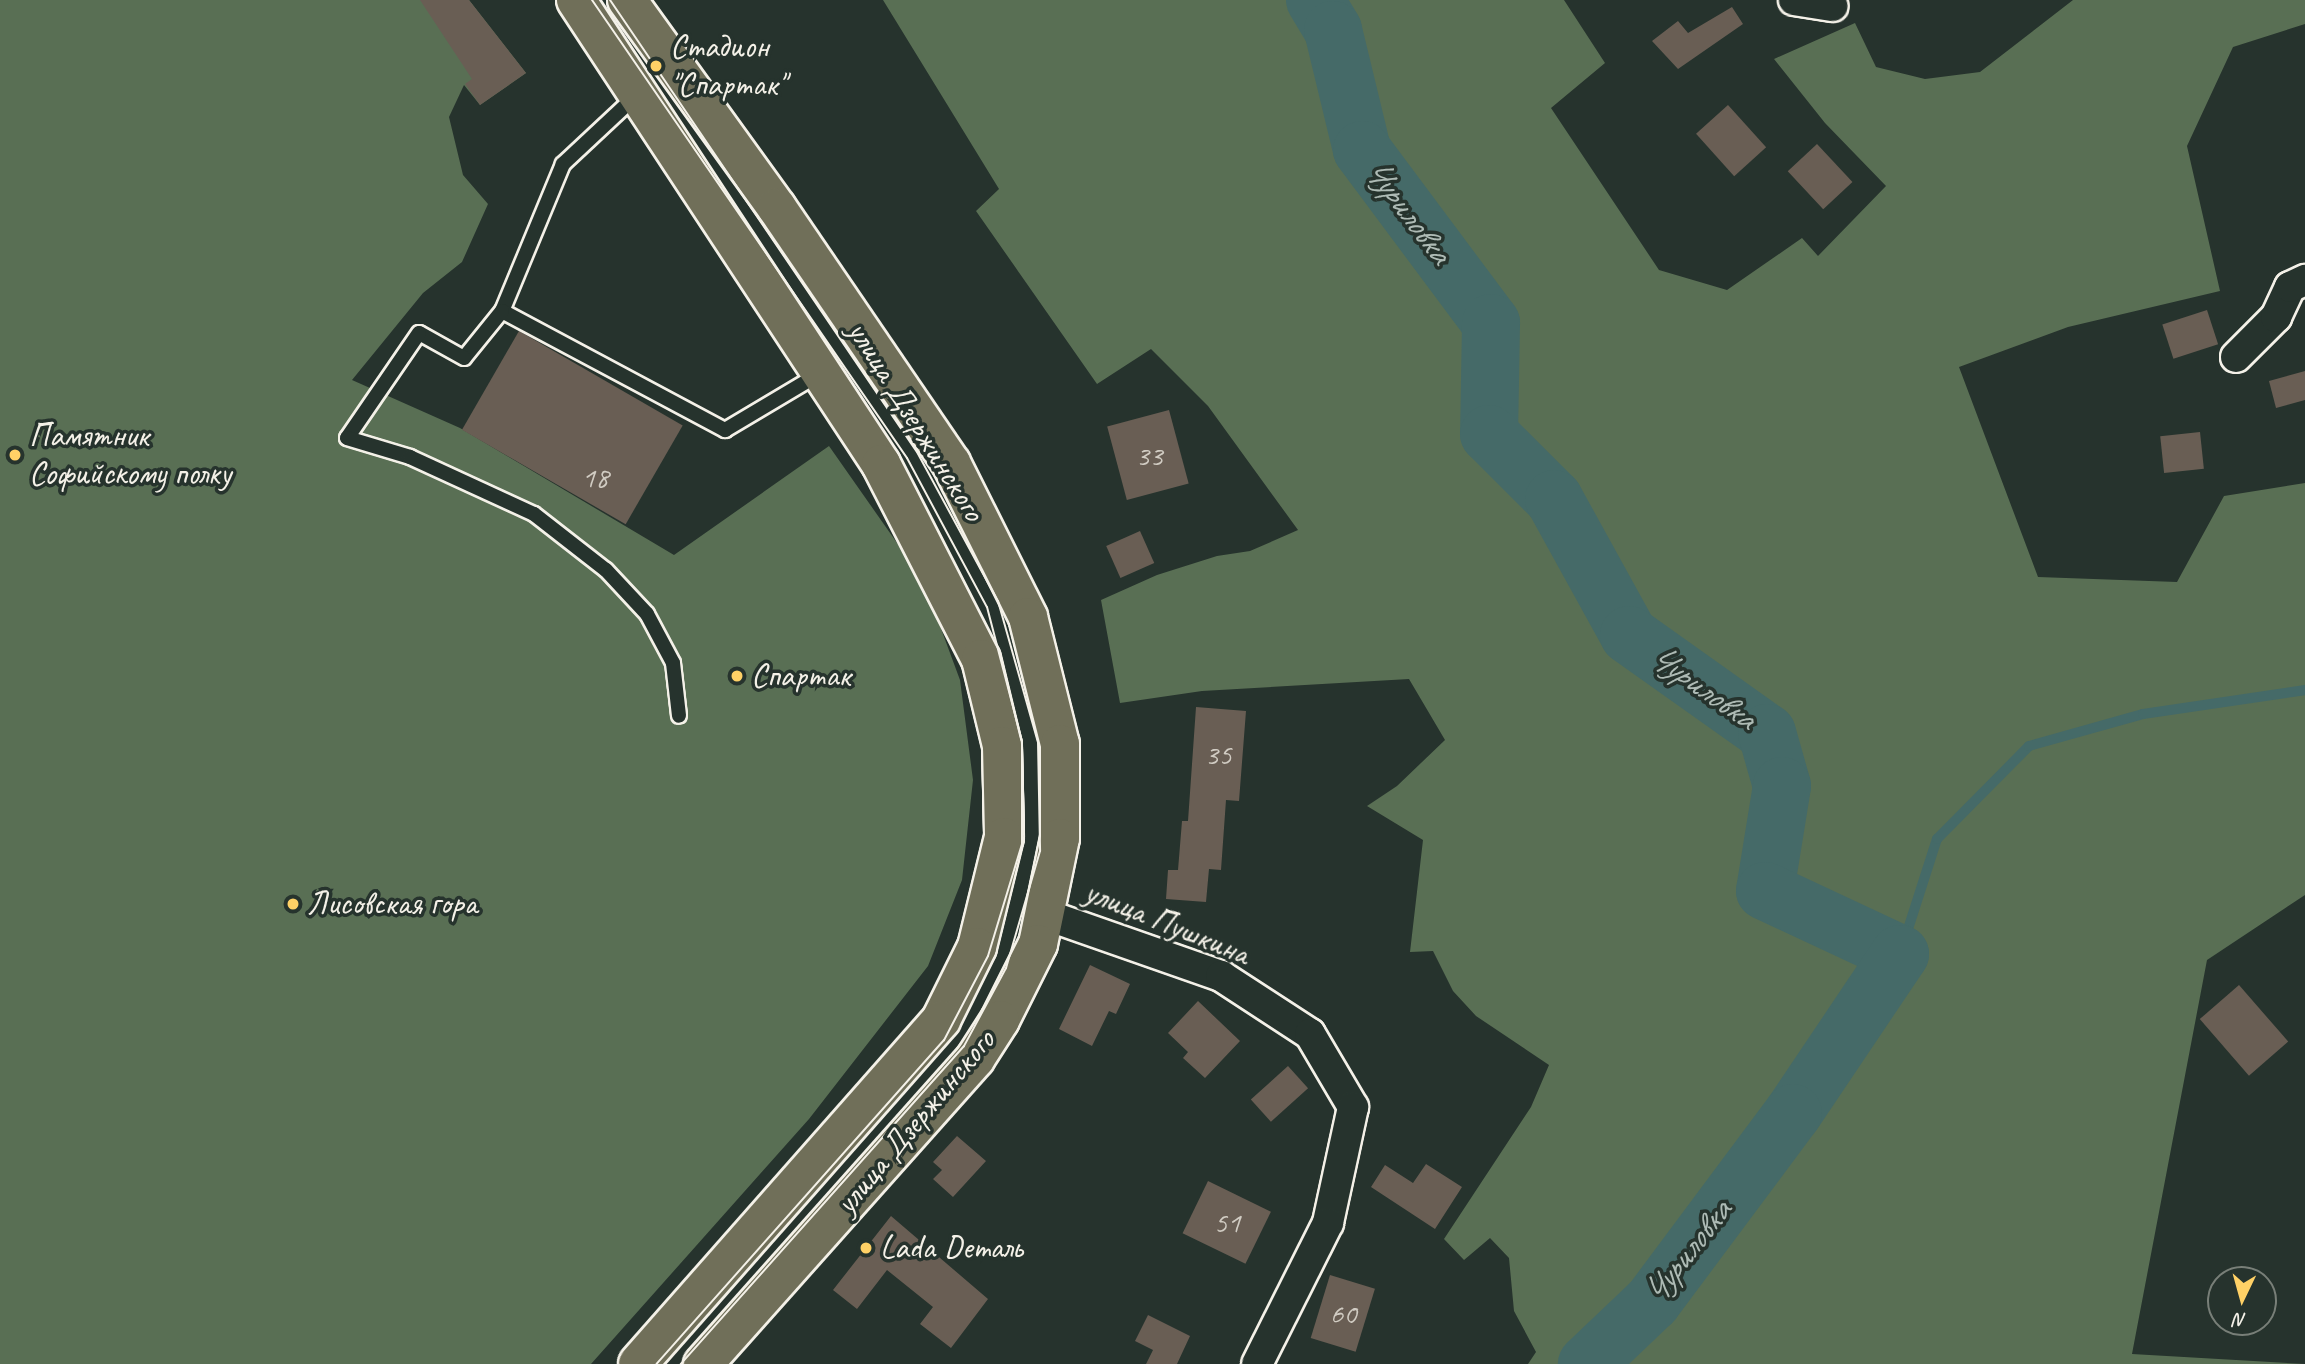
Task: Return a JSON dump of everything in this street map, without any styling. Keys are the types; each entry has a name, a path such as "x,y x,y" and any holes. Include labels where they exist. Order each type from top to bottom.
{"main road":[{"name":"улица Дзержинского","path":"576,0 881,464 981,659 1002,746 1004,837 977,947 941,1020 638,1364"},
{"name":"улица Дзержинского","path":"627,0 777,208 951,463 1028,617 1060,744 1060,838 1038,944 975,1059 703,1364"}],"street":[{"path":"1794,0 1833,6"},
{"path":"2235,357 2276,317 2290,287 2305,280"},
{"name":"улица Пушкина","path":"1044,914 1221,976 1310,1034 1353,1107 1328,1223 1257,1364"}],"lane":[{"path":"639,93 563,164 502,311 464,358 419,333 347,438 410,457 534,514 606,570 647,614 673,663 679,716"},
{"path":"502,311 725,430 822,372"}],"green space":[{"path":"0,0 469,0 526,73 480,105 464,85 449,117 463,175 488,204 462,262 423,293 352,380 460,428 674,555 829,446 923,580 960,680 973,780 962,880 928,966 809,1119 591,1364 0,1364"},
{"path":"883,0 1564,0 1605,63 1551,108 1659,270 1727,290 1802,238 1818,256 1886,186 1825,123 1774,59 1855,23 1876,67 1925,79 1980,72 2073,0 2305,0 2305,24 2233,47 2187,146 2220,291 2068,327 1959,367 2038,577 2177,582 2224,496 2305,483 2305,895 2207,960 2132,1354 2305,1364 1528,1364 1536,1352 1514,1311 1509,1258 1490,1238 1464,1260 1444,1239 1531,1107 1549,1065 1476,1016 1453,991 1433,951 1410,952 1423,840 1367,806 1397,786 1445,740 1409,679 1202,691 1120,703 1101,600 1157,575 1217,556 1250,551 1298,530 1208,406 1151,349 1097,384 976,211 999,189"}],"building":[{"path":"420,0 469,0 526,73 480,105 465,84 472,79"},
{"path":"1732,7 1743,24 1678,69 1652,41 1678,21 1688,33"},
{"path":"1728,105 1766,147 1734,176 1696,134"},
{"path":"1817,144 1852,182 1823,209 1788,171"},
{"path":"2207,310 2218,344 2173,359 2162,325"},
{"path":"519,331 683,426 626,524 462,430"},
{"path":"2305,371 2305,400 2276,408 2269,381"},
{"path":"1169,410 1189,483 1127,500 1107,427"},
{"path":"2200,432 2204,469 2164,473 2160,436"},
{"path":"1140,531 1154,563 1120,578 1106,546"},
{"path":"1196,707 1246,711 1239,801 1226,800 1221,870 1209,869 1206,902 1166,899 1168,870 1178,870 1182,821 1188,821"},
{"path":"1090,965 1130,984 1116,1014 1109,1011 1092,1046 1059,1029"},
{"path":"2239,985 2288,1042 2249,1076 2200,1019"},
{"path":"1198,1001 1240,1041 1205,1078 1183,1058 1188,1052 1168,1033"},
{"path":"1288,1066 1308,1088 1271,1122 1251,1099"},
{"path":"957,1136 986,1161 953,1197 933,1179 942,1170 933,1162"},
{"path":"1426,1164 1462,1187 1435,1229 1371,1187 1385,1165 1413,1183"},
{"path":"1208,1181 1271,1212 1245,1264 1183,1233"},
{"path":"891,1216 988,1299 951,1348 920,1324 933,1307 887,1270 857,1309 833,1290"},
{"path":"1330,1275 1375,1289 1356,1352 1311,1338"},
{"path":"1148,1315 1190,1336 1177,1364 1146,1364 1153,1350 1135,1341"}],"waterway":[{"name":"Чуриловка","path":"1315,0 1333,30 1362,150 1491,323 1489,434 1554,499 1629,635 1767,733 1782,786 1765,891 1900,954 1793,1113 1652,1302 1587,1364"},
{"path":"1900,954 1937,839 2029,746 2143,714 2305,690"}],"tram line":[{"path":"592,0 907,458 987,607 1022,741 1022,844 988,956 944,1040 656,1364"},
{"path":"610,0 917,452 998,601 1038,742 1040,851 1006,968 964,1046 681,1364"}],"place":[{"name":"Стадион \"Спартак\"","path":"656,66"},
{"name":"Памятник Софийскому полку","path":"15,455"},
{"name":"Спартак","path":"737,676"},
{"name":"Лисовская гора","path":"293,904"},
{"name":"Lada Dеталь","path":"866,1248"}]}
